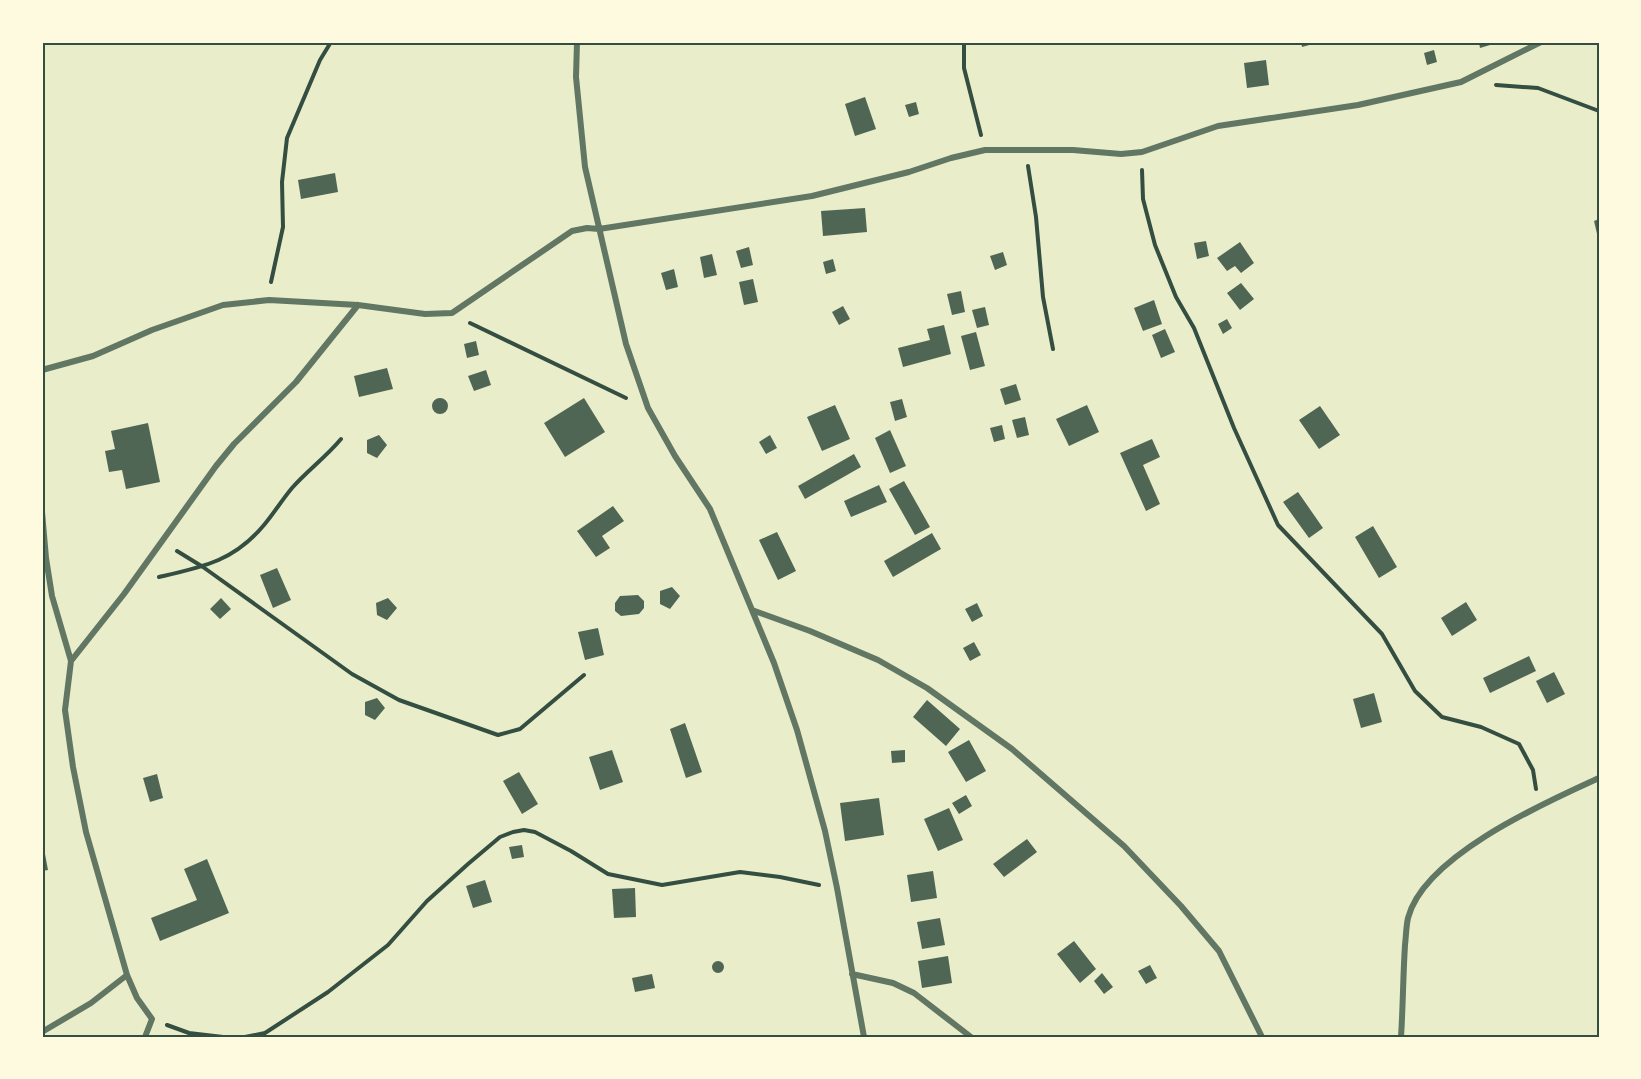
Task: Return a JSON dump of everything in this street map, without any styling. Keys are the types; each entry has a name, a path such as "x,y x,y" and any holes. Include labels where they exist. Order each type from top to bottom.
{"street":[{"path":"577,42 576,77 585,166 626,344 648,408 675,456 710,509 774,663 797,730 811,788 825,831 864,1037"},
{"path":"42,370 93,356 152,330 223,305 269,300 358,305 425,314 452,313 572,231 587,228 599,229 813,196 985,150 1073,150 1121,154 1142,152 1218,126 1358,105 1461,82 1540,42"},
{"path":"71,661 234,444 296,382 358,305"},
{"path":"42,512 52,596 71,661 65,710 73,767 86,831 127,975 137,998 152,1019 145,1037"},
{"path":"752,610 810,631 878,660 927,688 1012,749 1124,846 1181,906 1219,951 1262,1037"},
{"path":"1401,1037 1408,919 1416,897 1433,877 1464,851 1539,805 1599,778"},
{"path":"852,974 893,983 914,993 971,1037"},
{"path":"42,1032 91,1003 127,975"}],"path":[{"path":"269,300 273,269 283,227 282,182 287,138 320,60 331,42"},
{"path":"964,42 964,68 985,150"},
{"path":"1461,82 1538,88 1599,111"},
{"path":"1027,150 1043,297 1053,349"},
{"path":"1142,152 1143,199 1155,245 1176,297 1194,328 1234,428 1278,525 1382,634 1415,691 1442,717 1481,727 1519,744 1533,770 1539,805"},
{"path":"452,313 648,408"},
{"path":"157,578 203,567 232,555 263,526 293,487 341,439"},
{"path":"162,542 203,567 352,674 399,700 498,735 520,729 584,675"},
{"path":"245,1037 266,1035 388,945 427,901 500,837 513,832 524,830 535,832 572,851 608,874 662,885 740,872 837,888"},
{"path":"152,1019 189,1034 223,1037"}],"building":[{"path":"1301,42 1312,42 1313,44 1302,47"},
{"path":"1479,42 1490,42 1490,45 1480,48"},
{"path":"1434,50 1437,62 1427,65 1424,53"},
{"path":"1266,60 1269,85 1247,88 1244,63"},
{"path":"865,97 876,129 855,136 845,104"},
{"path":"916,102 919,114 909,117 905,105"},
{"path":"335,173 338,192 301,199 298,180"},
{"path":"865,208 867,232 823,236 821,211"},
{"path":"1599,219 1599,238 1598,238 1594,221"},
{"path":"1206,241 1209,256 1197,259 1194,243"},
{"path":"1240,242 1254,263 1241,273 1235,266 1227,271 1217,258"},
{"path":"749,247 753,265 741,268 736,251"},
{"path":"1003,252 1007,265 995,270 990,256"},
{"path":"712,254 717,275 704,278 700,257"},
{"path":"833,259 836,271 826,274 823,262"},
{"path":"674,269 678,287 666,290 661,273"},
{"path":"753,279 758,302 744,305 739,282"},
{"path":"1241,283 1254,299 1240,310 1227,293"},
{"path":"961,291 965,312 952,315 947,294"},
{"path":"1154,300 1162,324 1143,331 1134,308"},
{"path":"843,306 850,319 839,325 832,312"},
{"path":"985,307 989,325 977,328 972,310"},
{"path":"1227,319 1232,328 1223,334 1218,324"},
{"path":"944,325 951,354 903,367 898,348 930,340 927,329"},
{"path":"1165,329 1175,352 1161,358 1152,335"},
{"path":"976,332 985,366 970,370 961,336"},
{"path":"476,341 479,355 467,358 464,344"},
{"path":"387,368 393,389 359,397 354,376"},
{"path":"486,370 491,385 474,391 468,376"},
{"path":"1016,384 1021,400 1005,405 1000,389"},
{"path":"437,398 443,398 448,406 446,412 437,414 432,409 432,403"},
{"path":"584,398 605,432 565,457 544,423"},
{"path":"902,399 907,417 895,421 890,402"},
{"path":"835,405 850,439 822,451 807,417"},
{"path":"1087,405 1099,432 1069,446 1056,419"},
{"path":"1320,406 1340,435 1319,449 1299,420"},
{"path":"1025,417 1029,435 1017,438 1012,420"},
{"path":"148,423 160,482 126,489 122,470 109,472 105,451 115,449 111,431"},
{"path":"1002,425 1005,439 994,442 990,428"},
{"path":"890,430 906,466 890,473 875,438"},
{"path":"379,435 387,445 377,458 367,453 367,440"},
{"path":"770,435 777,448 766,454 759,442"},
{"path":"1152,439 1160,457 1143,465 1160,504 1146,511 1120,453"},
{"path":"854,454 861,467 805,499 798,486"},
{"path":"904,481 930,527 915,535 889,489"},
{"path":"879,485 887,502 851,517 844,501"},
{"path":"1298,492 1323,528 1309,538 1283,502"},
{"path":"613,506 624,521 602,536 610,548 596,557 577,531"},
{"path":"1373,526 1397,567 1379,578 1355,537"},
{"path":"777,532 796,571 778,580 759,540"},
{"path":"932,533 941,549 893,577 884,561"},
{"path":"277,568 291,600 273,608 260,575"},
{"path":"672,587 680,596 670,609 660,604 660,591"},
{"path":"638,595 644,601 644,608 639,614 621,616 615,611 615,603 620,596"},
{"path":"221,598 231,609 220,619 210,609"},
{"path":"388,598 397,608 387,620 377,615 376,603"},
{"path":"1466,602 1477,620 1452,636 1441,618"},
{"path":"977,603 983,616 972,622 965,609"},
{"path":"598,628 604,655 585,660 578,632"},
{"path":"974,642 981,655 970,661 963,648"},
{"path":"1529,656 1536,671 1490,693 1483,678"},
{"path":"1554,672 1565,694 1547,703 1536,681"},
{"path":"1374,693 1382,722 1361,728 1353,699"},
{"path":"377,698 385,708 375,720 365,715 365,702"},
{"path":"927,700 960,729 946,746 913,717"},
{"path":"685,723 702,772 686,778 670,729"},
{"path":"969,740 986,771 966,782 948,752"},
{"path":"612,750 623,782 600,790 589,757"},
{"path":"905,750 905,762 892,763 891,751"},
{"path":"519,772 538,804 522,814 503,781"},
{"path":"157,774 163,798 150,802 143,778"},
{"path":"966,795 972,806 959,814 952,803"},
{"path":"879,798 884,835 845,841 840,803"},
{"path":"949,808 963,840 938,851 924,819"},
{"path":"1027,839 1037,852 1004,877 993,864"},
{"path":"522,845 524,857 512,859 509,847"},
{"path":"45,854 48,870 42,871 42,855"},
{"path":"207,859 229,913 160,941 151,918 197,900 184,869"},
{"path":"933,871 937,898 911,902 907,875"},
{"path":"485,880 492,902 473,908 466,886"},
{"path":"635,888 636,917 614,918 612,889"},
{"path":"940,918 945,945 922,949 917,922"},
{"path":"1074,941 1096,969 1080,983 1057,954"},
{"path":"948,956 952,983 922,988 918,961"},
{"path":"720,961 724,967 720,973 716,973 712,965"},
{"path":"1150,965 1157,978 1146,984 1138,971"},
{"path":"1102,973 1113,987 1104,994 1094,981"},
{"path":"652,974 655,988 635,992 632,978"}]}
